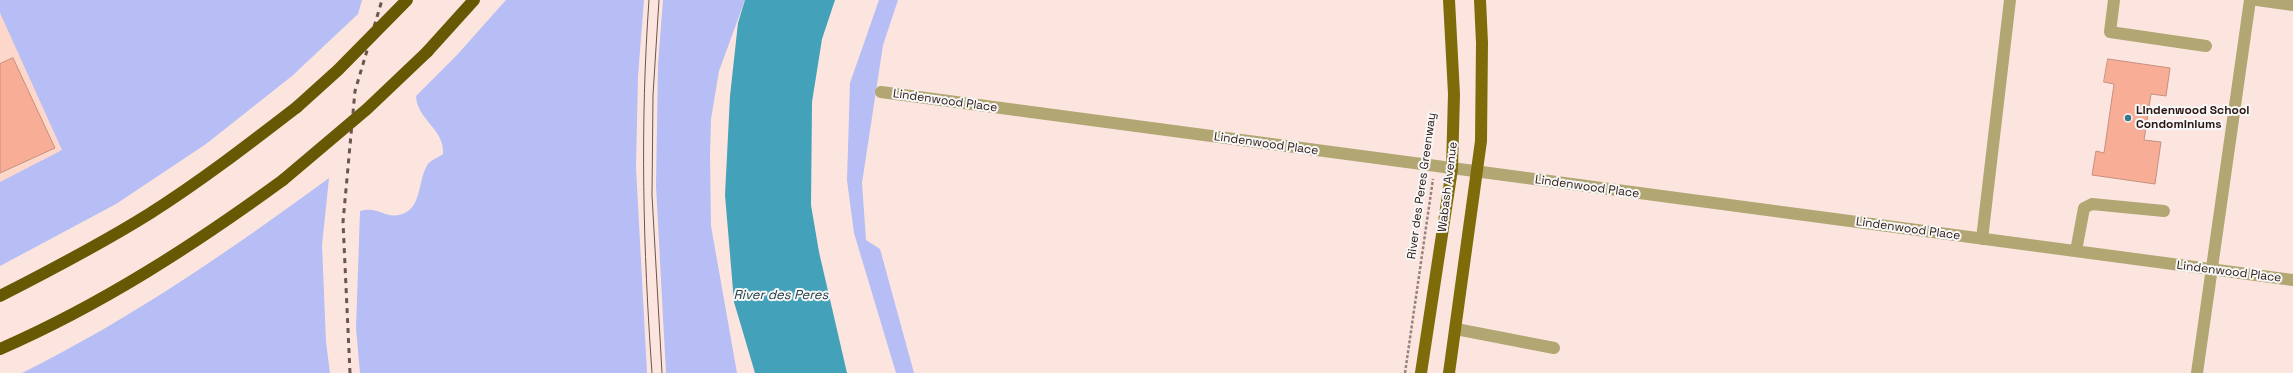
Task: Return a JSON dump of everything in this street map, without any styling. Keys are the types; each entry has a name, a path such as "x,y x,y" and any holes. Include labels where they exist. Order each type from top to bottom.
{"highway":[{"path":"0,296 75,258 149,214 220,166 297,107 338,70 407,0"},
{"path":"0,349 107,296 175,256 283,180 367,109 427,52 474,0"}],"main road":[{"name":"Wabash Avenue","path":"1421,373 1452,169 1454,94 1449,0"},
{"path":"1449,373 1481,141 1482,43 1480,0"}],"street":[{"path":"1982,239 2010,0"},
{"path":"2114,0 2110,32 2206,46"},
{"path":"2197,373 2250,0"},
{"path":"2257,0 2293,5"},
{"name":"Lindenwood Place","path":"881,92 2293,280"},
{"path":"2076,251 2084,208 2092,204 2164,211"},
{"path":"1456,329 1554,348"}],"path":[{"name":"River des Peres Greenway","path":"1405,373 1434,166"}],"shaded area":[{"path":"0,0 362,0 358,14 292,76 206,144 116,204 0,266 0,182 62,150 0,13"},
{"path":"506,0 644,0 638,76 636,167 647,373 360,373 356,328 360,211 372,210 389,215 399,215 407,212 412,207 416,201 422,178 428,164 443,154 440,138 421,112 416,96 457,55"},
{"path":"663,0 745,0 719,71 711,119 710,154 711,226 737,373 666,373 656,186 658,65"},
{"path":"879,0 898,0 883,45 862,183 866,240 880,249 914,373 896,373 854,233 847,180 850,83"},
{"path":"0,13 62,150 0,182"},
{"path":"329,178 322,245 326,342 330,373 22,373 141,307 218,257"}],"water":[{"name":"River des Peres","path":"745,0 835,0 822,39 812,102 811,205 819,252 847,373 755,373 734,302 725,195 730,96 738,23"}],"building":[{"path":"13,58 55,148 0,173 0,64"},
{"name":"Lindenwood School Condominiums","path":"2108,59 2170,68 2166,96 2151,94 2144,140 2161,142 2155,184 2092,175 2096,151 2104,153 2114,84 2104,82"}],"tram line":[{"path":"649,0 644,93 644,186 646,280 652,373"},
{"path":"659,0 653,95 652,195 662,373"}],"railway":[{"path":"350,373 343,222 355,91 382,0"}],"place":[{"name":"Lindenwood School Condominiums","path":"2128,118"}]}
